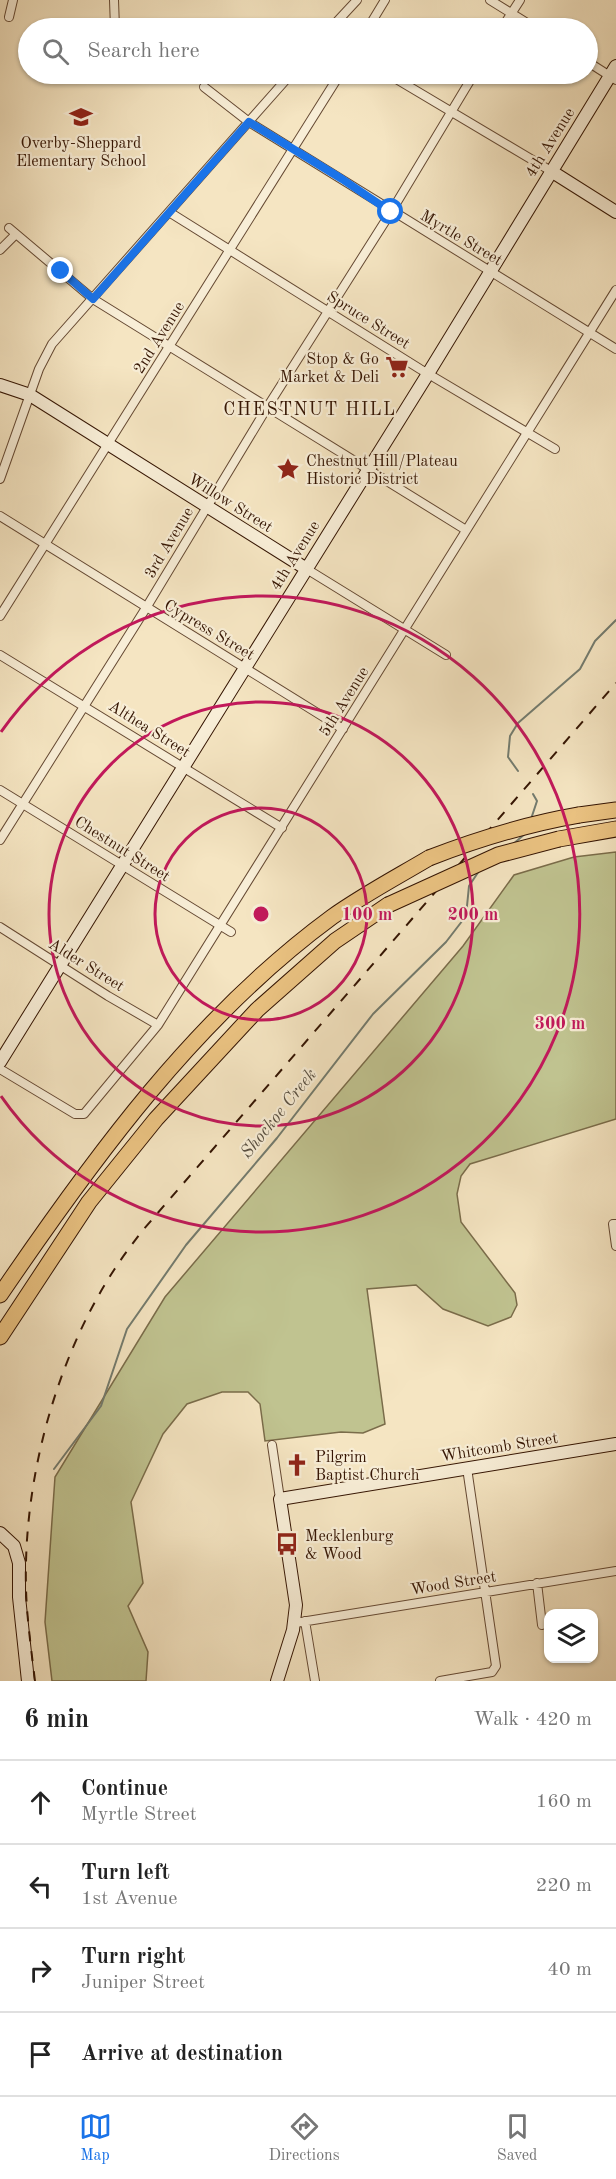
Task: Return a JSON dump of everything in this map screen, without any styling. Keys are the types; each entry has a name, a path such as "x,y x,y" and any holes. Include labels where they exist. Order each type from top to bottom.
{"highway":[{"path":"0,1295 94,1161 149,1094 216,1021 277,963 332,917 429,858 477,839 546,820 616,810"},
{"path":"0,1337 89,1202 156,1119 257,1010 335,941 388,905 498,855 559,838 616,829"}],"main road":[{"name":"4th Avenue","path":"0,1062 428,373 550,171 614,74"},
{"path":"550,171 616,213"},
{"name":"Willow Street","path":"0,385 30,395 305,568"},
{"name":"Whitcomb Street","path":"280,1498 616,1444"},
{"path":"277,1681 300,1622 280,1498"},
{"path":"0,1533 14,1546 19,1563 28,1681"}],"street":[{"path":"9,17 13,0"},
{"path":"113,18 114,0"},
{"path":"340,18 357,0"},
{"path":"374,18 385,0"},
{"path":"490,0 519,18"},
{"path":"508,18 520,0"},
{"path":"598,67 614,74"},
{"path":"0,479 39,369 52,344 282,84"},
{"name":"2nd Avenue","path":"0,616 334,84"},
{"path":"405,84 550,171"},
{"name":"3rd Avenue","path":"0,840 146,608 468,84"},
{"name":"Myrtle Street","path":"204,87 249,122 391,212 616,349"},
{"name":"Spruce Street","path":"169,212 229,251 555,449"},
{"path":"0,250 13,231 93,299 466,530"},
{"name":"5th Avenue","path":"0,1069 46,1098 80,1115 88,1111 158,1025 616,290"},
{"name":"Cypress Street","path":"0,516 343,729"},
{"name":"Willow Street","path":"305,568 446,655"},
{"name":"Althea Street","path":"0,655 85,705 282,828"},
{"name":"Chestnut Street","path":"0,790 231,932"},
{"name":"Alder Street","path":"0,927 158,1025"},
{"path":"614,1224 616,1246"},
{"path":"272,1445 280,1498"},
{"path":"440,1681 488,1673 495,1670 496,1662 466,1468"},
{"name":"Wood Street","path":"300,1622 616,1570"},
{"path":"537,1583 542,1625"},
{"path":"300,1622 315,1681"}],"green space":[{"path":"616,852 616,1119 470,1164 461,1176 457,1194 461,1222 515,1293 517,1305 511,1317 488,1326 443,1309 416,1285 367,1289 385,1424 363,1433 341,1432 265,1441 260,1404 248,1392 222,1392 187,1404 163,1434 131,1502 143,1583 128,1606 148,1652 146,1681 52,1681 45,1622 55,1477 165,1297 463,946 514,875 574,857"}],"waterway":[{"name":"Shockoe Creek","path":"518,771 508,757 510,736 518,723 580,669 595,641 616,620"},
{"name":"Shockoe Creek","path":"531,819 537,801 533,794"},
{"name":"Shockoe Creek","path":"512,845 526,833"},
{"name":"Shockoe Creek","path":"54,1469 101,1406 127,1329 186,1245 277,1138 373,1014 446,942 466,916 469,886 479,871"}],"railway":[{"path":"35,1681 27,1609 28,1522 44,1433 57,1389 92,1307 117,1265 143,1230 616,683"}],"place":[{"name":"Overby-Sheppard Elementary School","path":"81,117"},
{"name":"Stop & Go Market & Deli","path":"397,367"},
{"name":"Chestnut Hill/Plateau Historic District","path":"288,469"},
{"name":"Pilgrim Baptist Church","path":"297,1465"},
{"name":"Mecklenburg & Wood","path":"287,1544"}],"district":[{"name":"CHESTNUT HILL","path":"310,409"}],"route":[{"path":"61,271 93,299 249,122 391,212"}]}
